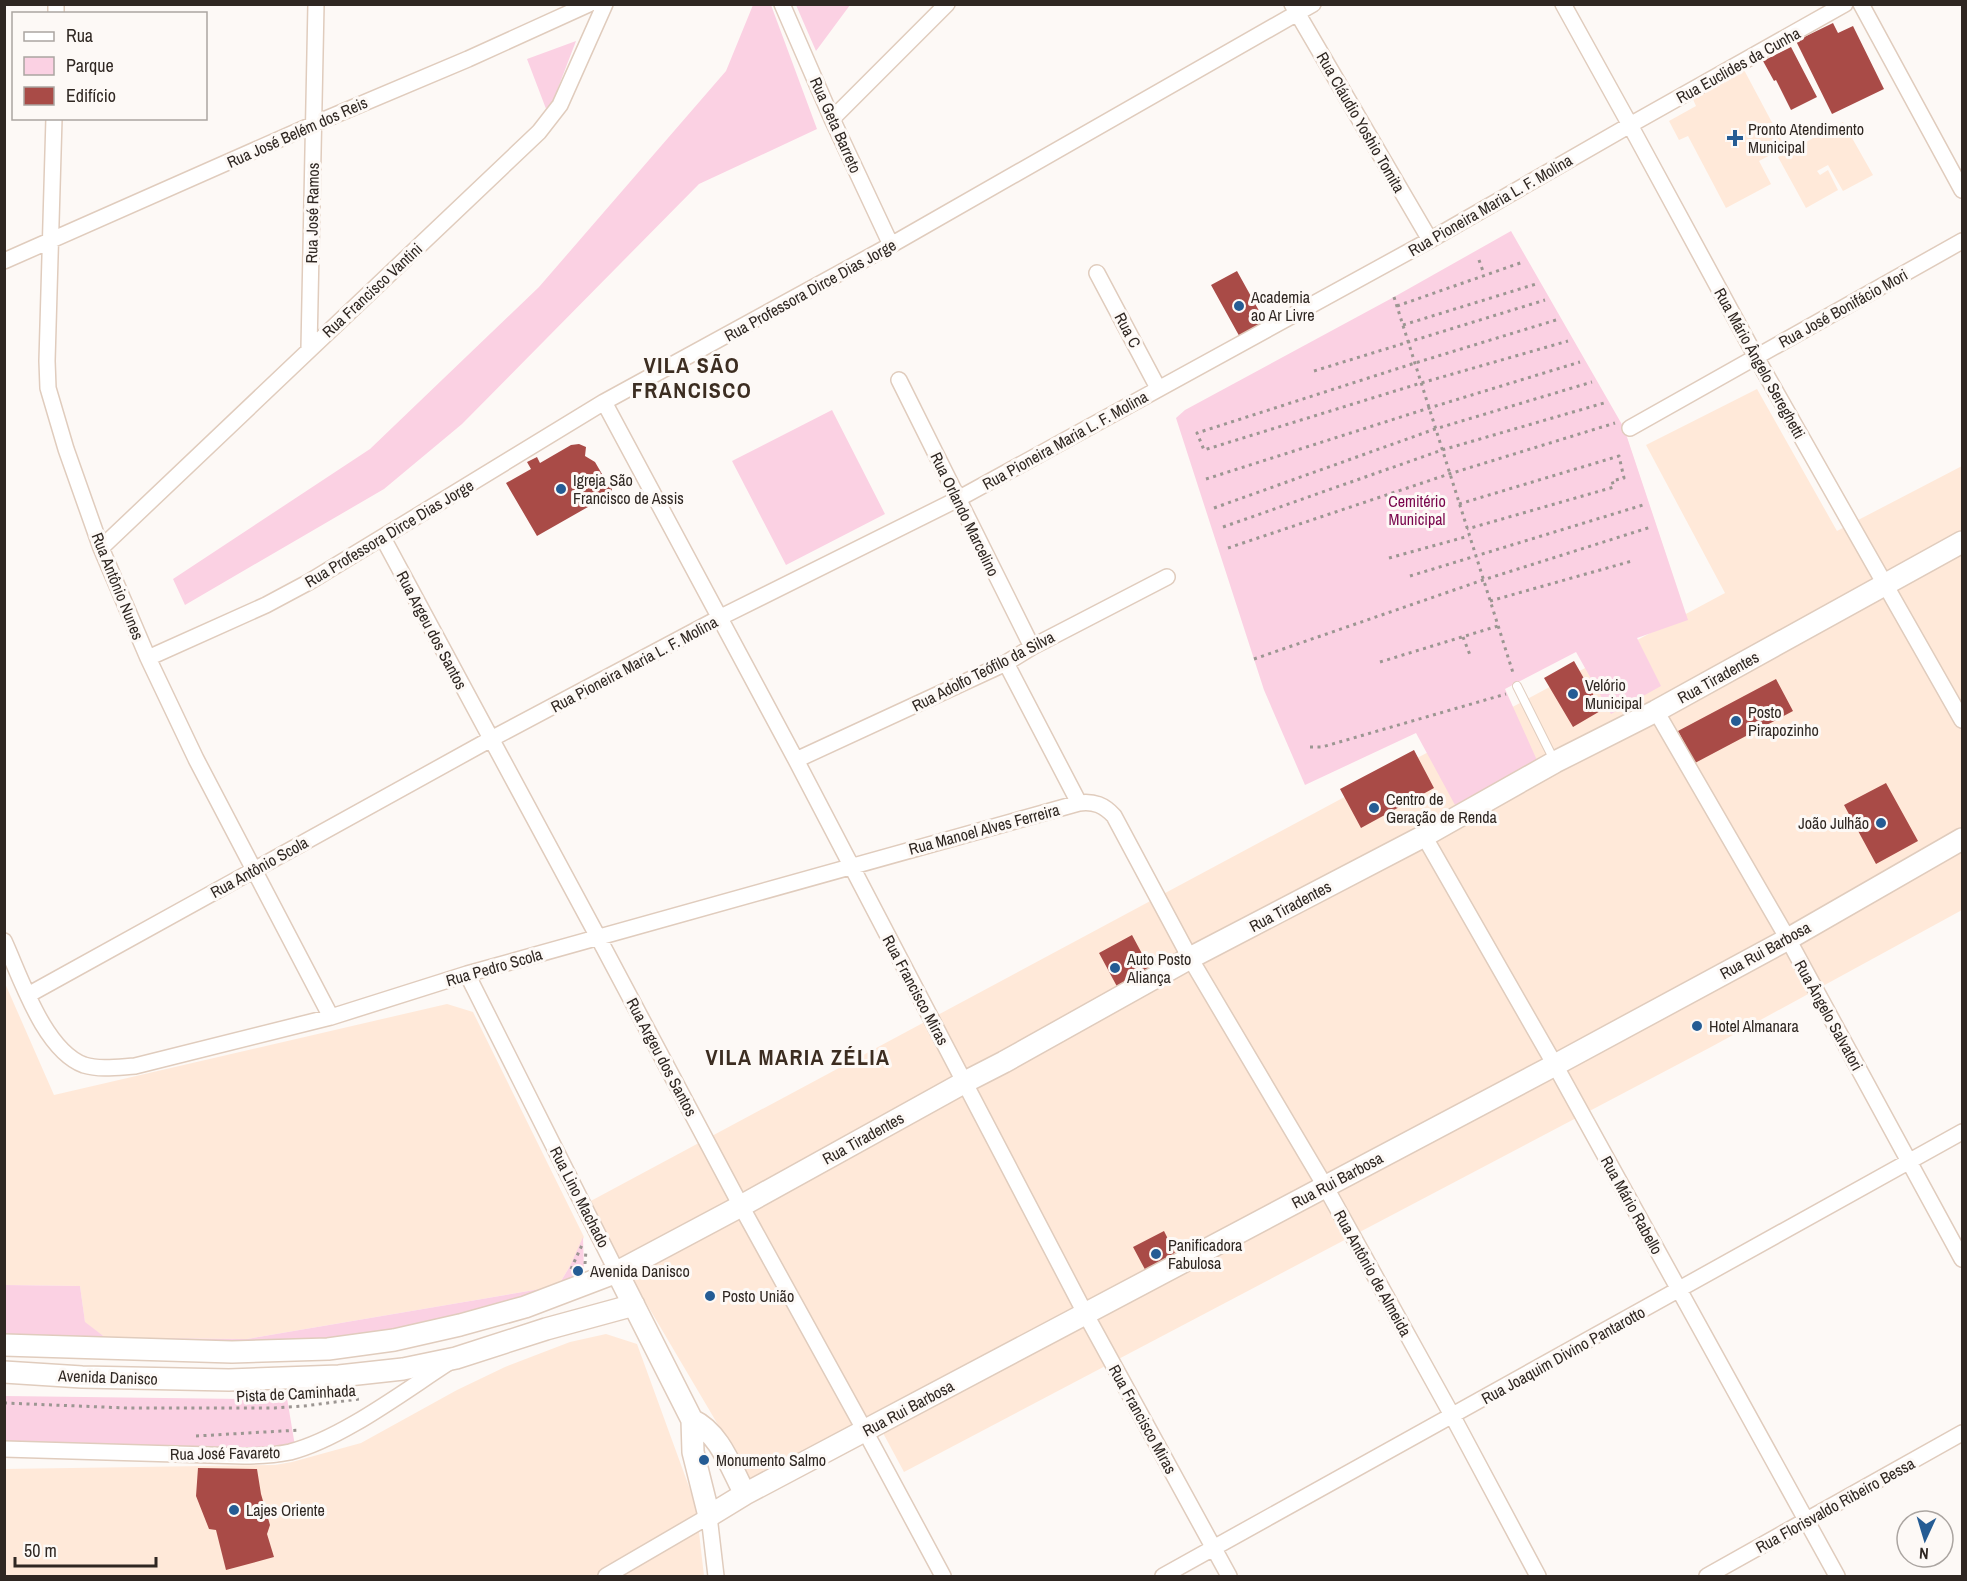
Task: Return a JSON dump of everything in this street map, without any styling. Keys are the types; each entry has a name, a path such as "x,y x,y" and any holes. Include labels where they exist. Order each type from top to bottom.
{"main road":[{"name":"Rua Tiradentes","path":"617,1272 1004,1062 1190,958 1424,836 1555,762 1656,711 1962,542"},
{"name":"Rua Rui Barbosa","path":"709,1516 745,1494 1555,1065 1788,939 1962,839"},
{"name":"Rua Lino Machado","path":"617,1272 692,1420 693,1452 709,1516"},
{"name":"Avenida Danisco","path":"4,1345 232,1352 328,1349 394,1340 460,1325 525,1307 617,1272"},
{"name":"Avenida Danisco","path":"4,1372 82,1377 229,1380 339,1376 403,1369 456,1358 546,1329 634,1305"},
{"name":"Rua Lino Machado","path":"692,1420 702,1424 718,1443 745,1494"}],"street":[{"name":"Rua José Ramos","path":"309,349 316,4"},
{"name":"Rua José Belém dos Reis","path":"4,261 589,4"},
{"name":"Rua Francisco Vantini","path":"101,548 539,132 560,105 605,4"},
{"name":"Rua Geta Barreto","path":"782,4 832,119 891,245"},
{"path":"832,119 947,4"},
{"name":"Rua Professora Dirce Dias Jorge","path":"147,658 309,582 604,402 891,245 1295,9 1313,4"},
{"name":"Rua Mário Ângelo Sereghetti","path":"1563,4 1756,357 1962,720"},
{"name":"Rua Euclides da Cunha","path":"1630,125 1845,4"},
{"path":"1862,4 1962,190"},
{"name":"Rua Cláudio Yoshio Tomita","path":"1295,9 1430,240"},
{"name":"Rua Antônio Nunes","path":"54,120 47,361 48,388 55,416 101,548 147,658 196,759 331,1017"},
{"name":"Rua Pioneira Maria L. F. Molina","path":"491,739 719,618 958,499 1430,240 1630,125"},
{"name":"Rua José Bonifácio Mori","path":"1623,425 1756,357 1962,241"},
{"name":"Rua C","path":"1097,273 1158,388"},
{"name":"Rua Orlando Marcelino","path":"899,380 1032,647"},
{"name":"Rua Francisco Miras","path":"604,402 796,760 1085,1313 1229,1576"},
{"name":"Rua Argeu dos Santos","path":"383,538 741,1206 943,1576"},
{"name":"Rua Adolfo Teófilo da Silva","path":"796,760 1006,663 1032,647 1167,577"},
{"path":"1006,663 1079,802"},
{"name":"Rua Ângelo Salvatori","path":"1656,711 1788,939 1962,1259"},
{"name":"Rua Antônio Scola","path":"28,995 491,739"},
{"name":"Rua Manoel Alves Ferreira","path":"851,865 1079,802 1098,804 1107,808 1114,816"},
{"name":"Rua Antônio de Almeida","path":"1114,816 1190,958 1325,1186 1538,1576"},
{"name":"Rua Mário Rabello","path":"1424,836 1555,1065 1837,1576"},
{"name":"Rua Pedro Scola","path":"4,942 46,1029 54,1043 66,1055 85,1065 106,1068 135,1066 331,1017 467,974 851,865"},
{"name":"Rua Lino Machado","path":"467,974 617,1272"},
{"name":"Rua Joaquim Divino Pantarotto","path":"1163,1576 1453,1417 1962,1132"},
{"name":"Rua José Favareto","path":"4,1449 244,1456 291,1452 314,1444 353,1424 456,1358"},
{"name":"Rua Florisvaldo Ribeiro Bessa","path":"1707,1576 1962,1433"},
{"path":"606,1576 709,1516"},
{"name":"Rua Lino Machado","path":"709,1516 716,1576"}],"lane":[{"path":"1518,688 1555,762"}],"path":[{"path":"1479,260 1484,274"},
{"path":"1397,307 1523,261"},
{"path":"1402,325 1536,284"},
{"path":"1310,747 1322,747 1518,688 1394,297"},
{"path":"1314,371 1545,300"},
{"path":"1556,320 1197,433 1204,450 1421,383 1568,341"},
{"path":"1206,479 1580,362"},
{"path":"1214,508 1436,429 1592,382"},
{"path":"1223,527 1442,450 1604,403"},
{"path":"1228,548 1449,474 1623,425"},
{"path":"1459,504 1618,456 1624,478 1612,482 1614,487 1467,529"},
{"path":"1410,576 1643,505"},
{"path":"1254,659 1483,580 1651,527"},
{"path":"1389,558 1469,536"},
{"path":"1490,601 1632,561"},
{"path":"1380,662 1498,626"},
{"path":"1463,637 1470,655"},
{"name":"Pista de Caminhada","path":"4,1403 127,1408 275,1408 359,1399 365,1402"},
{"path":"189,1436 301,1430"}],"shaded area":[{"name":"Pronto Atendimento Municipal","path":"1743,68 1785,147 1759,161 1771,184 1726,208 1688,136 1679,140 1669,121 1696,106 1691,95"},
{"path":"1843,122 1873,175 1843,191 1828,165 1817,171 1820,175 1828,170 1838,190 1806,208 1778,157"},
{"path":"1757,389 1837,531 1962,466 1962,910 1711,1047 904,1472 876,1420 753,1484 587,1203 1725,593 1646,445"},
{"path":"4,981 54,1095 447,1004 473,1012 584,1237 558,1286 247,1339 106,1338 85,1323 80,1286 5,1285"},
{"path":"606,1334 637,1344 696,1506 704,1576 5,1576 4,1469 275,1465 292,1462 361,1443 457,1390 505,1367 570,1342"}],"green space":[{"path":"753,5 771,5 817,129 699,184 462,424 384,489 185,605 173,579 370,449 539,287 726,71"},
{"path":"796,5 850,5 816,51"},
{"path":"576,41 548,114 527,59"},
{"name":"Cemitério Municipal","path":"1511,231 1624,428 1688,620 1637,638 1661,686 1611,714 1576,652 1505,689 1540,767 1455,805 1416,733 1305,785 1264,690 1176,418 1185,410"},
{"path":"832,410 885,514 786,565 732,461"},
{"path":"583,1237 584,1272 559,1286 531,1297 390,1333 309,1343 75,1344 5,1333 5,1285 80,1286 85,1322 106,1338 247,1339 558,1286"},
{"path":"5,1396 287,1398 295,1446 244,1452 200,1447 5,1442"}],"building":[{"path":"1833,23 1838,33 1853,26 1884,89 1832,114 1796,41"},
{"path":"1791,47 1817,97 1791,110 1776,80 1774,81 1763,61"},
{"name":"Academia ao Ar Livre","path":"1237,271 1268,327 1242,341 1211,285"},
{"name":"Igreja São Francisco de Assis","path":"579,444 586,447 585,456 595,462 602,474 601,483 612,486 612,491 609,495 537,536 506,483 531,469 527,462 537,457 540,463 571,445"},
{"name":"Velório Municipal","path":"1574,661 1602,710 1573,727 1544,678"},
{"name":"Posto Pirapozinho","path":"1776,679 1793,711 1695,763 1678,731"},
{"name":"Centro de Geração de Renda","path":"1414,750 1434,788 1361,828 1340,789"},
{"name":"João Julhão","path":"1886,783 1918,841 1876,864 1844,805"},
{"path":"1132,935 1154,976 1121,994 1099,953"},
{"name":"Panificadora Fabulosa","path":"1164,1231 1179,1261 1149,1277 1133,1247"},
{"name":"Lajes Oriente","path":"198,1468 257,1469 270,1525 267,1534 274,1557 226,1570 216,1530 209,1529 196,1496"}],"place":[{"name":"Pronto Atendimento Municipal","path":"1735,138"},
{"name":"Academia ao Ar Livre","path":"1239,306"},
{"name":"Igreja São Francisco de Assis","path":"561,489"},
{"name":"Velório Municipal","path":"1573,694"},
{"name":"Posto Pirapozinho","path":"1736,721"},
{"name":"Centro de Geração de Renda","path":"1374,808"},
{"name":"João Julhão","path":"1881,823"},
{"name":"Auto Posto Aliança","path":"1115,968"},
{"name":"Hotel Almanara","path":"1697,1026"},
{"name":"Panificadora Fabulosa","path":"1156,1254"},
{"name":"Avenida Danisco","path":"578,1271"},
{"name":"Posto União","path":"710,1296"},
{"name":"Monumento Salmo","path":"704,1460"},
{"name":"Lajes Oriente","path":"234,1510"}],"district":[{"name":"VILA SÃO FRANCISCO","path":"692,378"},
{"name":"VILA MARIA ZÉLIA","path":"798,1057"}]}
